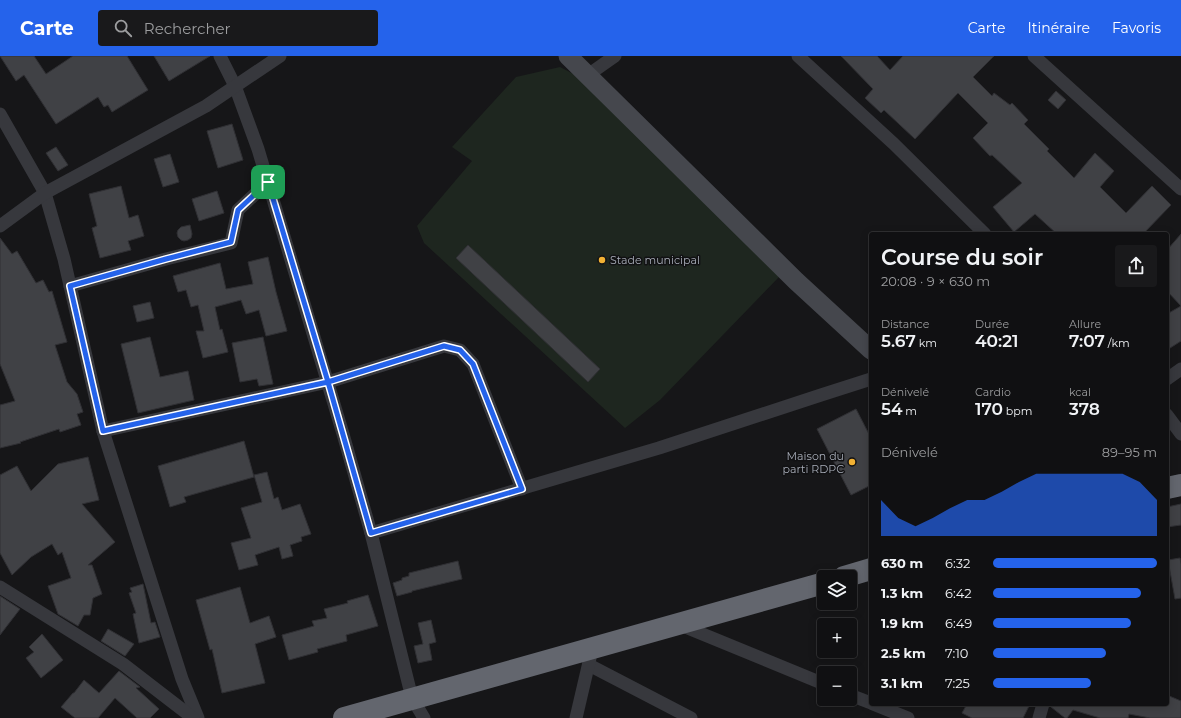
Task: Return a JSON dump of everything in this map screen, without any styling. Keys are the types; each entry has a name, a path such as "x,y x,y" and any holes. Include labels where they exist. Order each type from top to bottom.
{"highway":[{"path":"1169,488 1181,485"},
{"path":"857,573 869,570"},
{"path":"344,718 412,698 591,657 678,624 817,585"}],"street":[{"path":"220,56 235,86 258,149 328,382 371,533 412,698 424,718"},
{"path":"0,226 45,193 206,106 280,56"},
{"path":"568,56 790,275 869,348"},
{"path":"588,75 615,56"},
{"path":"798,56 894,144 984,232"},
{"path":"1034,56 1181,189"},
{"path":"0,114 45,193 64,259 103,431 182,679 198,718"},
{"path":"70,286 231,242 238,210 268,182"},
{"path":"103,431 328,382 444,346 460,350 473,364 522,489"},
{"path":"1169,378 1181,369"},
{"path":"371,533 659,448 869,380"},
{"path":"1169,418 1181,434"},
{"path":"0,587 123,664 193,718"},
{"path":"678,624 817,681"},
{"path":"576,718 591,657 691,718"},
{"path":"857,697 869,703"},
{"path":"877,706 908,718"},
{"path":"1039,718 1042,706"}],"shaded area":[{"name":"Stade municipal","path":"560,67 587,81 779,277 660,400 625,428 424,243 417,226 472,161 452,147 516,77"}],"building":[{"path":"0,56 34,56 46,74 73,56 127,56 148,90 112,112 108,105 104,107 98,97 56,124 24,75 16,81"},
{"path":"154,56 210,56 169,81"},
{"path":"841,56 877,56 890,70 903,56 994,56 973,77 992,96 994,93 1010,105 1012,103 1028,120 1024,124 1049,149 1047,151 1074,178 1095,153 1114,171 1100,187 1126,213 1152,186 1171,205 1145,232 1055,232 1035,214 1014,232 993,207 1022,183 992,155 990,156 973,138 988,123 958,93 915,139 884,110 881,113 865,98 873,89"},
{"path":"1056,91 1066,100 1058,109 1048,100"},
{"path":"232,124 243,160 218,168 207,131"},
{"path":"56,147 68,165 58,171 46,153"},
{"path":"170,154 179,182 163,187 154,159"},
{"path":"121,186 129,218 138,215 144,236 128,241 131,250 100,258 92,228 97,226 89,194"},
{"path":"217,191 224,213 199,221 192,199"},
{"path":"190,225 192,234 191,238 184,241 181,240 178,237 178,230 181,227"},
{"path":"1181,234 1181,306 1169,293 1169,248"},
{"path":"0,238 12,254 17,251 36,283 43,280 49,292 52,291 67,342 55,345 67,382 77,394 83,412 77,414 81,425 60,432 59,429 20,442 21,443 0,448 0,405 15,401 0,364"},
{"path":"468,245 600,369 588,382 456,258"},
{"path":"268,257 287,331 266,336 259,310 246,314 241,300 215,307 220,330 222,329 228,352 203,358 196,331 204,331 198,305 191,307 186,290 178,292 173,276 220,263 226,289 253,284 248,262"},
{"path":"150,302 154,318 137,322 133,306"},
{"path":"1181,306 1181,341 1169,349 1169,313"},
{"path":"150,337 160,377 188,371 194,400 138,413 121,344"},
{"path":"263,337 273,384 259,386 257,379 240,382 232,343"},
{"name":"Maison du parti RDPC","path":"856,409 869,434 869,486 851,495 817,429"},
{"path":"244,441 254,477 184,497 186,502 170,507 158,466"},
{"path":"88,457 99,500 82,504 115,542 88,565 92,565 102,594 93,598 90,615 84,615 78,626 58,614 48,586 71,578 62,552 58,555 52,544 31,557 12,575 0,553 0,475 17,466 31,491 58,464"},
{"path":"267,472 274,499 278,497 282,510 300,504 311,534 301,537 302,541 290,545 293,556 282,559 279,547 255,555 258,565 239,570 231,543 251,538 241,508 262,502 254,475"},
{"path":"1181,504 1181,525 1169,527 1169,507"},
{"path":"1180,558 1181,598 1175,599 1169,560"},
{"path":"458,561 462,579 397,596 393,583 409,576 409,573"},
{"path":"143,584 151,623 155,622 160,637 139,643 133,614 136,613 129,593 132,592 130,588"},
{"path":"240,587 250,623 269,616 276,637 255,644 265,683 222,693 212,649 210,650 196,600"},
{"path":"368,595 378,626 346,635 347,641 317,649 318,652 289,660 282,635 314,626 312,621 327,618 324,609 348,603 347,601"},
{"path":"0,596 20,609 0,635"},
{"path":"431,620 436,642 429,644 432,660 418,663 414,646 423,644 418,623"},
{"path":"108,629 134,644 125,656 101,641"},
{"path":"42,634 63,660 41,678 26,658 34,652 29,647"},
{"path":"119,671 140,687 136,688 159,709 150,718 137,718 115,698 98,718 75,718 61,707 84,680 99,693"},
{"path":"1169,696 1181,701 1181,718 1150,718 1129,714 1128,718 1100,718 1073,710 1067,718 1065,718 1051,707 1169,706"},
{"path":"966,706 1029,706 1023,718 972,718 962,713"}],"place":[{"name":"Stade municipal","path":"602,260"},
{"name":"Maison du parti RDPC","path":"852,462"}],"route":[{"path":"268,182 238,210 231,242 70,286 103,431 328,382 371,533 522,489 473,364 460,350 444,346 328,382 268,182"}]}
